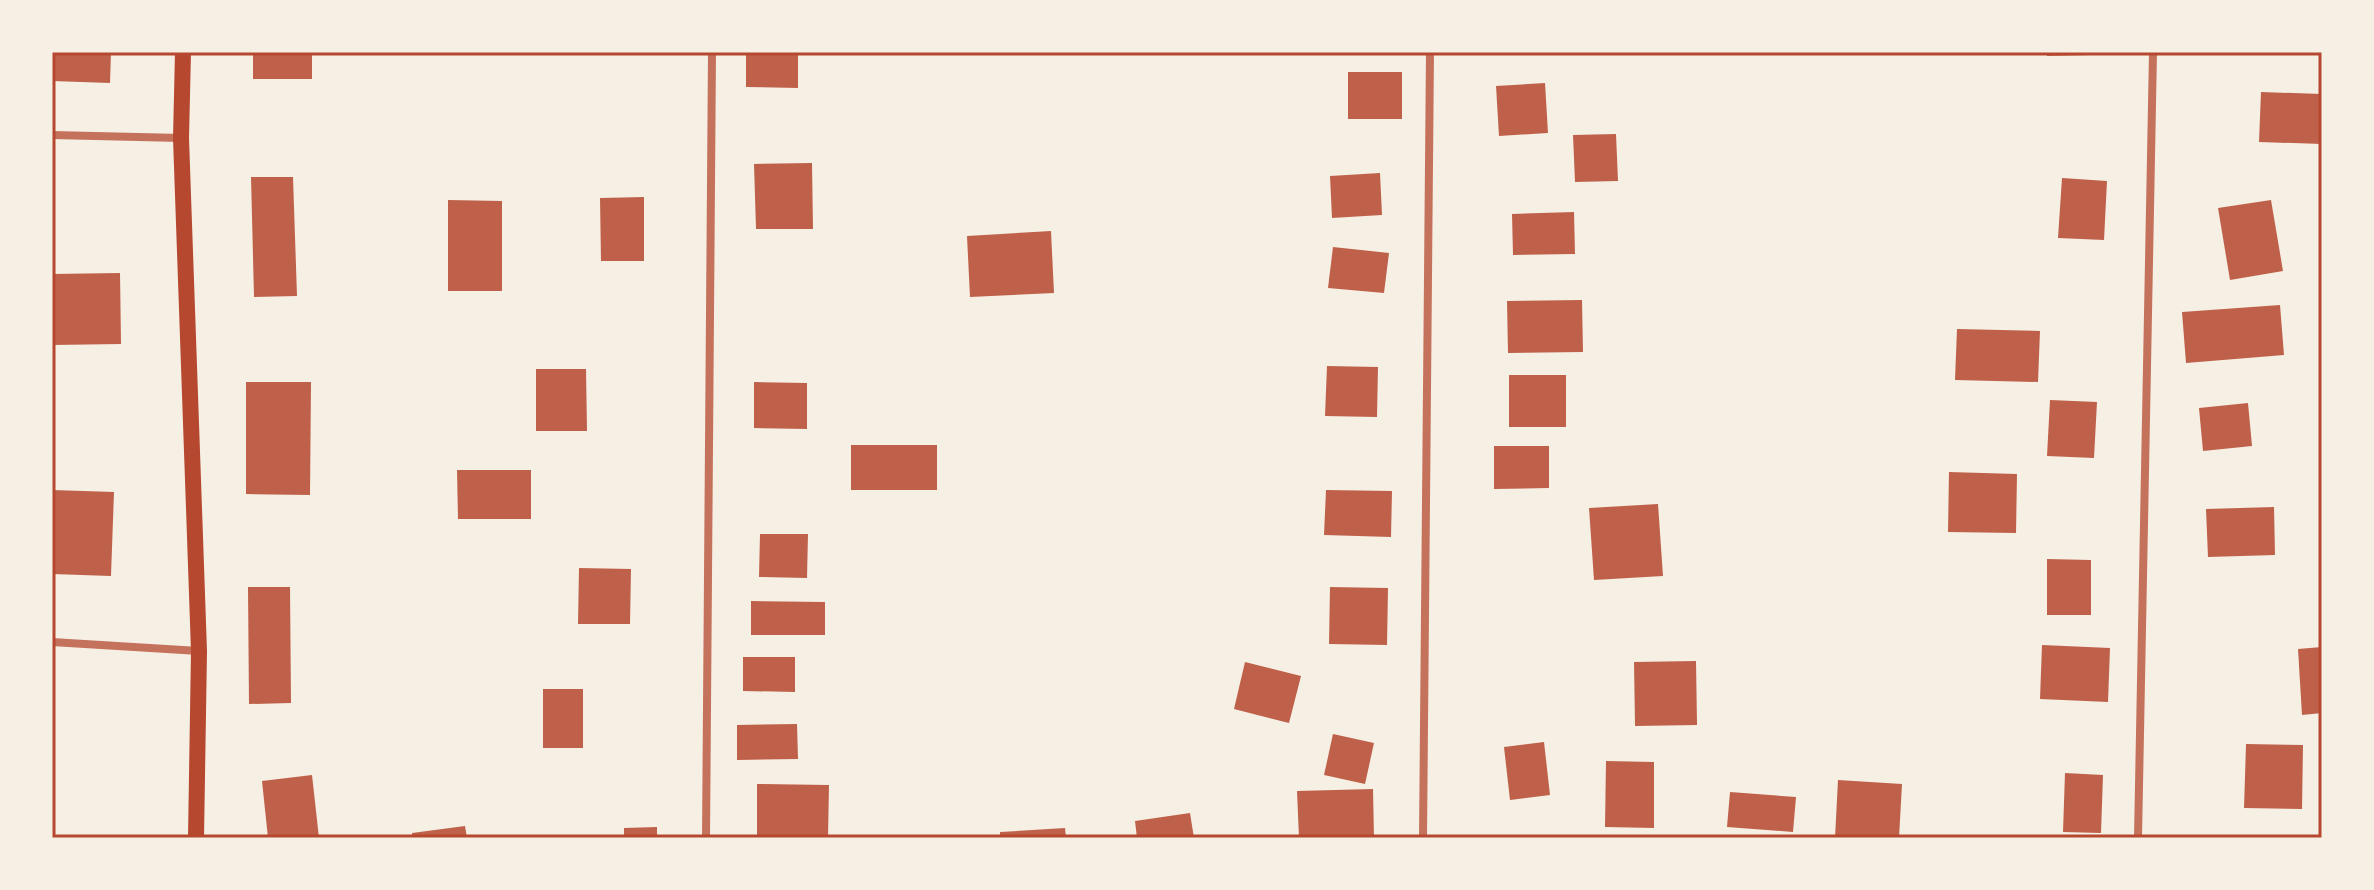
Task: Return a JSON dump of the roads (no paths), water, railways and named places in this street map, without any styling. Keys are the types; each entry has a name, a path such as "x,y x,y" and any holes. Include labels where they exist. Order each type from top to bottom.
{"main road":[{"path":"183,52 181,138 199,651 196,838"}],"street":[{"path":"706,838 712,52"},
{"path":"1423,838 1430,52"},
{"path":"2138,838 2153,52"},
{"path":"52,135 181,138"},
{"path":"52,642 199,651"}]}
